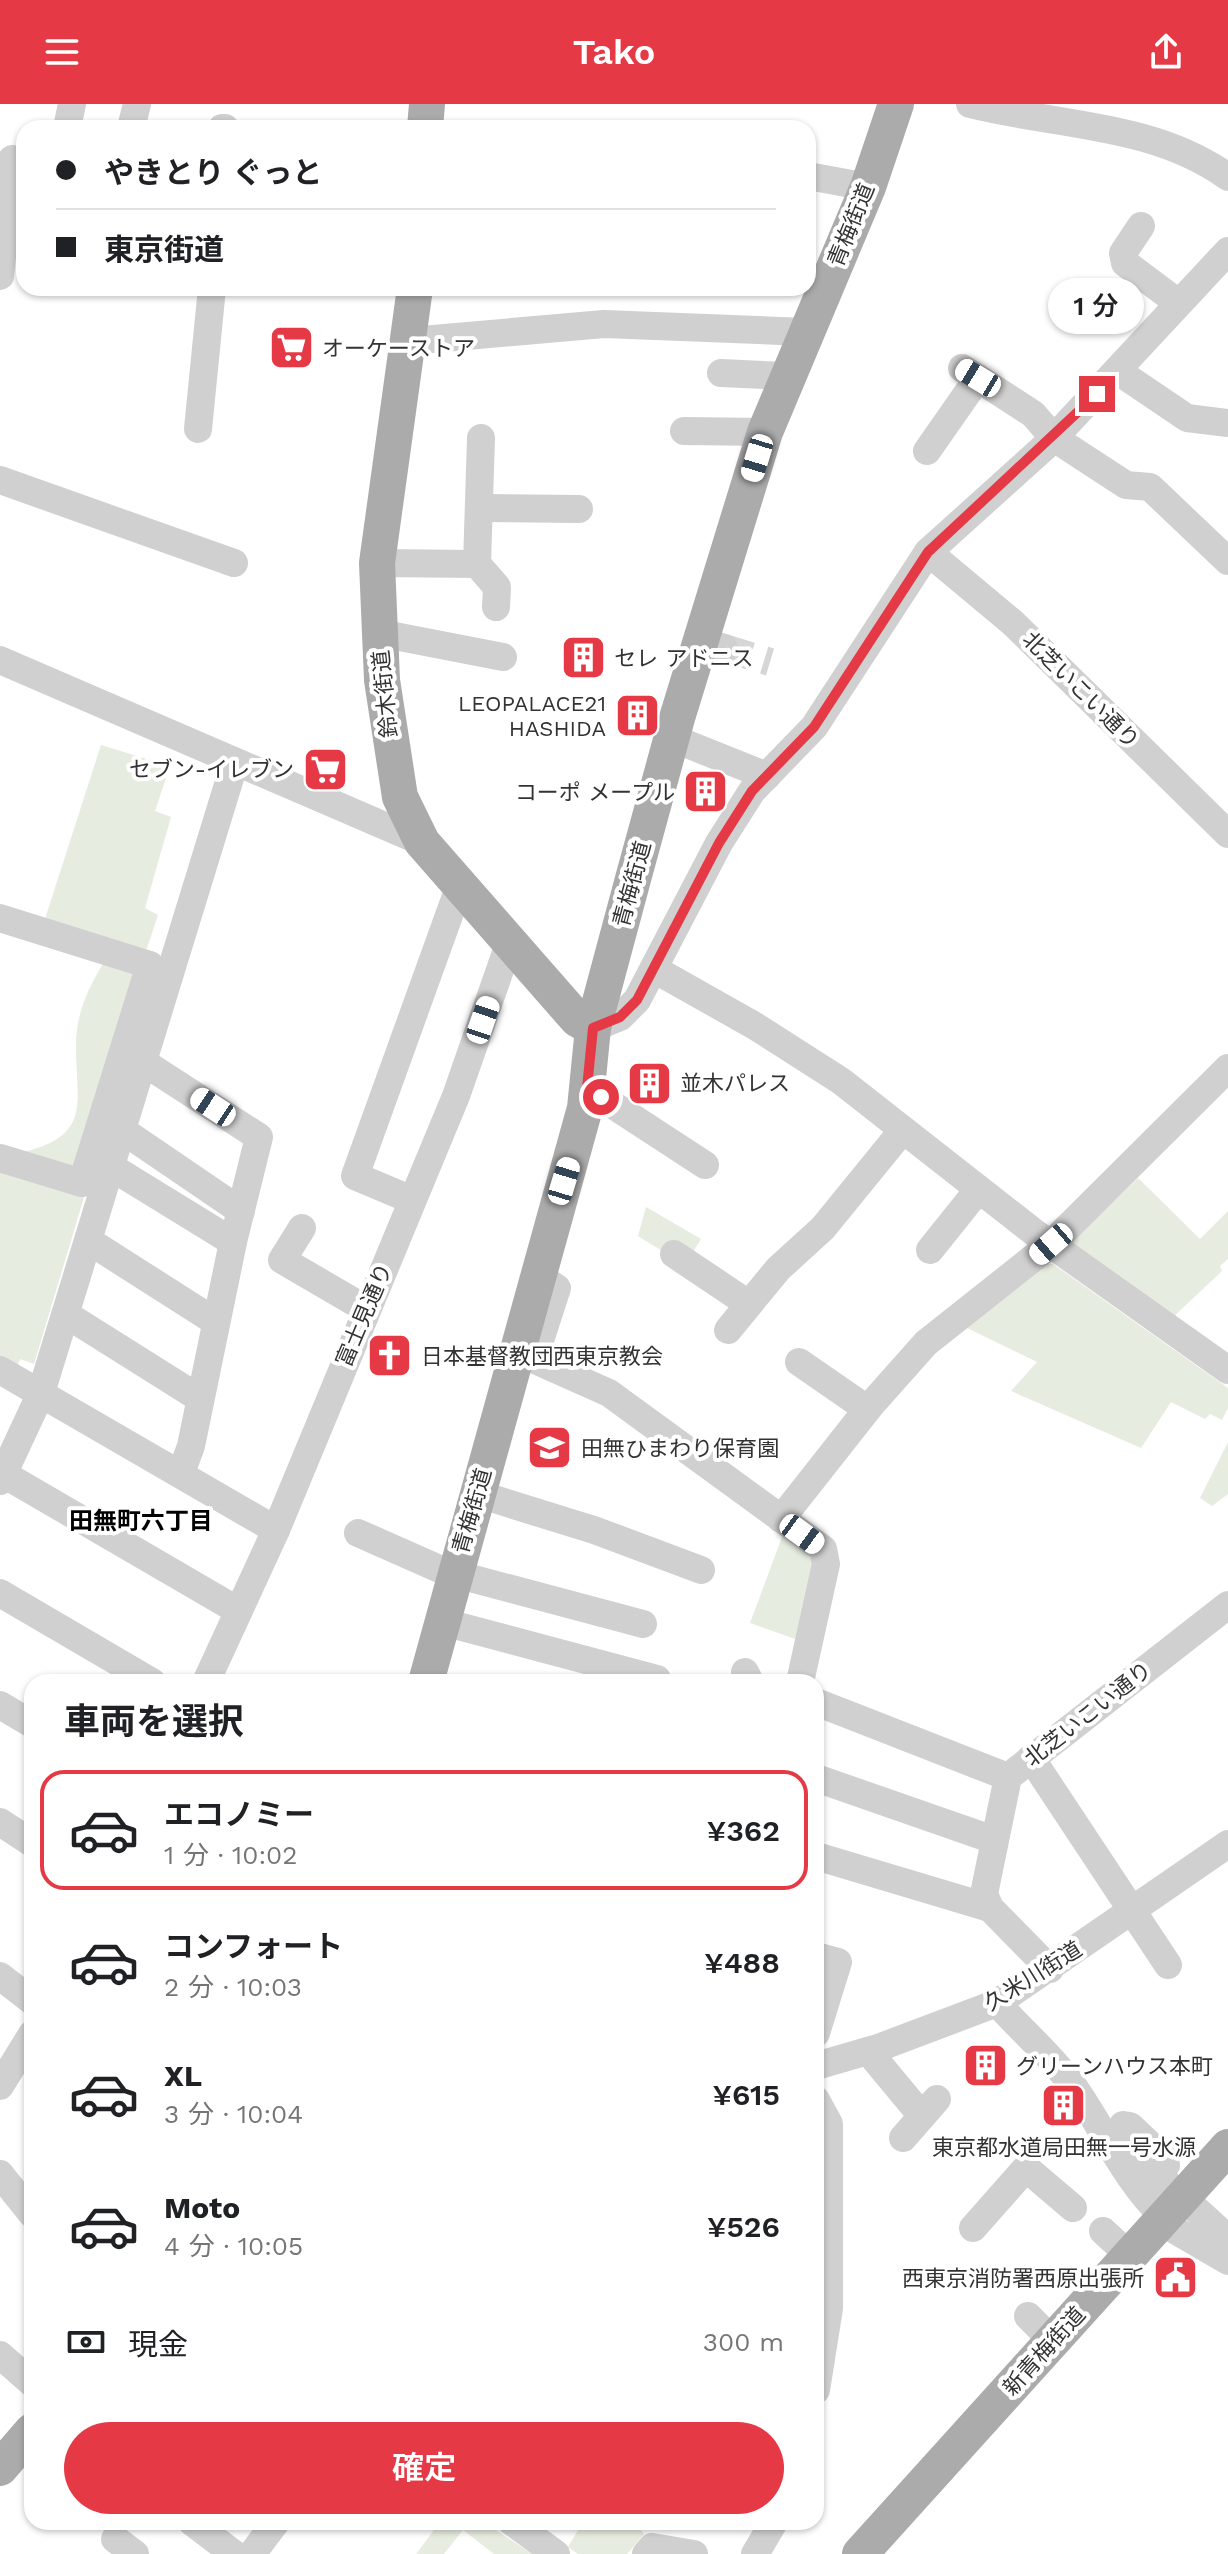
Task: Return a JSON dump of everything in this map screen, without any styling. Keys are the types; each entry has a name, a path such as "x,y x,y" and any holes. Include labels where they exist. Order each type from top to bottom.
{"main road":[{"name":"青梅街道","path":"428,1674 443,1622 449,1573 526,1356 538,1276 585,1108 593,1028 697,656 707,587 802,351 827,259 868,187 891,125"},
{"name":"鈴木街道","path":"414,296 377,563 379,633 388,727 400,797 422,842 577,1019 593,1028"},
{"name":"新青梅街道","path":"862,2553 1041,2328 1174,2221 1226,2152"},
{"path":"0,2468 24,2440"}],"street":[{"path":"970,104 1156,139 1204,159 1228,177"},
{"path":"0,276 12,159"},
{"path":"816,177 868,187"},
{"path":"1141,226 1123,253 1125,263 1177,302"},
{"path":"593,1028 620,1017 631,1008 719,843 752,791 779,771 814,727 828,699 928,552 962,530 1054,438 1119,372 1150,323 1177,302 1228,251"},
{"path":"198,429 211,296"},
{"path":"410,341 506,337 604,324 802,351"},
{"path":"721,373 802,351"},
{"path":"1119,372 1187,418 1228,423"},
{"path":"927,451 970,373 1033,414 1054,438 1126,485 1150,487 1228,561"},
{"path":"684,431 773,427"},
{"path":"481,438 477,564 503,594"},
{"path":"0,480 234,563"},
{"path":"480,508 579,509"},
{"name":"北芝いこい通り","path":"928,552 1013,623 1228,834"},
{"path":"377,563 477,564"},
{"path":"379,633 503,657"},
{"path":"2,668 422,842"},
{"path":"672,738 779,771"},
{"path":"235,762 67,1315 41,1393 1,1476 237,1610"},
{"path":"412,1200 355,1176 460,885"},
{"path":"0,918 150,965 82,1183 0,1158"},
{"name":"富士見通り","path":"209,1674 276,1530 456,1096 509,944"},
{"path":"654,969 798,1052 1051,1244 1228,1370"},
{"path":"143,1062 259,1137 233,1242 191,1446 181,1473"},
{"path":"781,1519 867,1409 926,1343 1051,1244 1228,1068"},
{"path":"587,1088 705,1165"},
{"path":"122,1130 241,1211"},
{"path":"728,1330 747,1303 778,1269 823,1228 902,1131"},
{"path":"111,1167 233,1242"},
{"path":"930,1250 978,1190"},
{"path":"302,1228 282,1260 366,1309"},
{"path":"89,1241 216,1322"},
{"path":"674,1254 747,1303"},
{"path":"67,1315 199,1398"},
{"path":"526,1356 566,1370 609,1393 823,1549 826,1564 802,1674"},
{"path":"799,1362 867,1409"},
{"path":"0,1370 276,1530"},
{"path":"478,1494 594,1530 701,1570"},
{"path":"358,1533 449,1573 643,1624"},
{"path":"0,1593 138,1674"},
{"name":"北芝いこい通り","path":"990,1908 984,1894 1008,1777 1228,1605"},
{"path":"443,1622 638,1674"},
{"path":"0,1705 24,1719"},
{"path":"824,1705 1008,1777"},
{"path":"1031,1758 1168,1965"},
{"path":"824,1781 994,1840"},
{"path":"0,1822 24,1838"},
{"name":"久米川街道","path":"824,2064 997,2003 1228,1844"},
{"path":"824,1858 990,1908 1050,1969"},
{"path":"824,1958 838,1962 824,2007"},
{"path":"0,1976 24,1995"},
{"path":"997,2003 1079,2094 1107,2144 1143,2197 1228,2261"},
{"path":"824,2037 858,2053 930,2108 903,2138"},
{"path":"0,2086 24,2047"},
{"path":"824,2115 829,2124 824,2261"},
{"path":"1153,2179 1166,2165 1165,2159 1130,2126 1118,2129 1116,2138 1228,2239"},
{"path":"973,2228 1026,2168 1073,2208"},
{"path":"0,2174 24,2204"},
{"path":"1174,2221 1214,2207 1228,2214"},
{"path":"1103,2231 1130,2256"},
{"path":"0,2355 24,2376"},
{"path":"202,2530 234,2554"},
{"path":"252,2554 270,2530"},
{"path":"523,2530 556,2554"},
{"path":"755,2554 769,2530"},
{"path":"646,2554 652,2547 694,2554"}],"shaded area":[{"path":"101,745 170,766 155,811 171,817 145,908 158,915 147,948 139,953 44,922"},
{"path":"106,959 139,976 79,1166 69,1170 21,1153 60,1137 76,1115 78,1022 89,990"},
{"path":"0,1165 85,1194 34,1364 20,1359 17,1367 0,1358"},
{"path":"1138,1178 1200,1239 1228,1211 1228,1259 1220,1266 1222,1271 1171,1319 1071,1242"},
{"path":"646,1207 701,1239 689,1258 672,1257 638,1236"},
{"path":"1043,1264 1053,1264 1228,1388 1228,1408 1222,1420 1210,1414 1205,1419 1171,1402 1141,1448 1011,1391 1037,1362 965,1327"},
{"path":"1228,1442 1228,1494 1212,1506 1200,1498"},
{"path":"785,1529 813,1559 798,1640 750,1623"},
{"path":"434,2530 463,2530 444,2554 416,2554"},
{"path":"463,2530 496,2530 532,2554 494,2554"},
{"path":"578,2530 641,2530 644,2534 627,2554 578,2554 568,2547"}],"tunnel":[{"path":"724,648 770,662"}],"place":[{"name":"オーケーストア","path":"291,348"},
{"name":"セレ アドニス","path":"583,658"},
{"name":"LEOPALACE21 HASHIDA","path":"637,716"},
{"name":"セブン-イレブン","path":"325,769"},
{"name":"コーポ メープル","path":"706,792"},
{"name":"並木パレス","path":"649,1083"},
{"name":"日本基督教団西東京教会","path":"390,1356"},
{"name":"田無ひまわり保育園","path":"550,1448"},
{"name":"グリーンハウス本町","path":"985,2066"},
{"name":"東京都水道局田無一号水源","path":"1064,2106"},
{"name":"西東京消防署西原出張所","path":"1175,2278"}],"district":[{"name":"田無町六丁目","path":"141,1521"}],"route":[{"path":"601,1097 587,1088 593,1028 620,1017 637,1000 719,843 752,791 814,727 928,552 1050,442 1097,394"}]}
